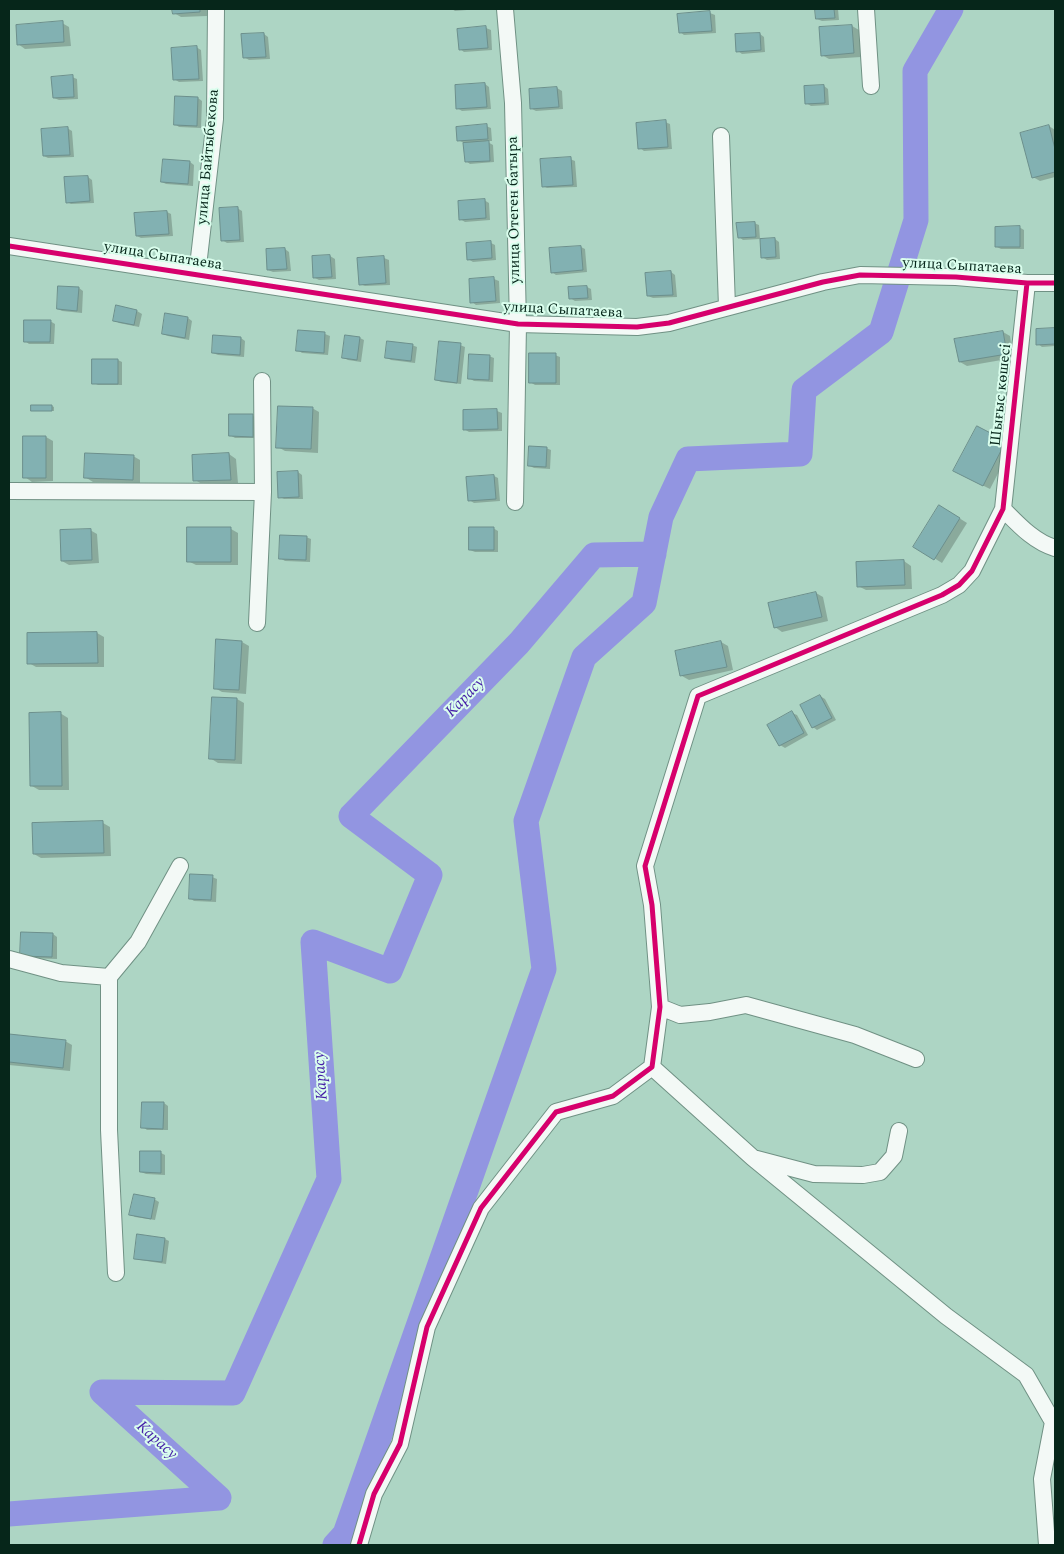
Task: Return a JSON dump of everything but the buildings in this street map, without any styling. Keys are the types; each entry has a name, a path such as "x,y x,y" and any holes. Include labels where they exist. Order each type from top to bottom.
{"street":[{"name":"улица Байтыбекова","path":"197,274 215,119 216,9"},
{"name":"улица Отеген батыра","path":"505,9 513,103 518,324 515,502"},
{"path":"866,9 872,86"},
{"path":"721,136 727,307"},
{"name":"улица Сыпатаева","path":"9,246 518,324 637,326 669,323 823,282 860,275 956,277 1055,284"},
{"name":"Шығыс көшесі","path":"1003,509 1027,283"},
{"path":"257,623 263,492 262,381"},
{"path":"9,491 263,492"},
{"path":"359,1545 374,1494 400,1444 427,1327 481,1208 556,1112 613,1096 652,1067 660,1007 652,905 645,866 698,696 933,599 960,586 972,571 1003,509 1027,532 1055,548"},
{"path":"116,1273 109,1130 109,977 138,942 180,866"},
{"path":"9,960 61,973 109,977"},
{"path":"660,1007 680,1015 710,1012 746,1005 855,1035 916,1059"},
{"path":"652,1067 753,1158 946,1316 1026,1375 1053,1422 1042,1479 1047,1545"},
{"path":"753,1158 814,1174 863,1175 880,1172 894,1156 899,1131"}],"waterway":[{"path":"335,1545 345,1534 544,969 526,821 584,657 644,603 661,517 688,459 800,454 804,390 881,332 916,220 915,71 951,9"},
{"name":"Карасу","path":"9,1514 219,1498 102,1392 233,1393 329,1179 313,942 390,971 430,875 351,816 519,643 594,555 654,554"}],"cycle path":[{"path":"9,246 518,324 637,327 669,323 823,282 860,275 956,277 1027,283 1055,283"},
{"path":"359,1545 374,1494 400,1444 427,1327 481,1208 556,1112 613,1096 652,1067 660,1007 652,905 645,866 698,696 942,595 959,585 972,571 1003,509 1027,283"}]}
